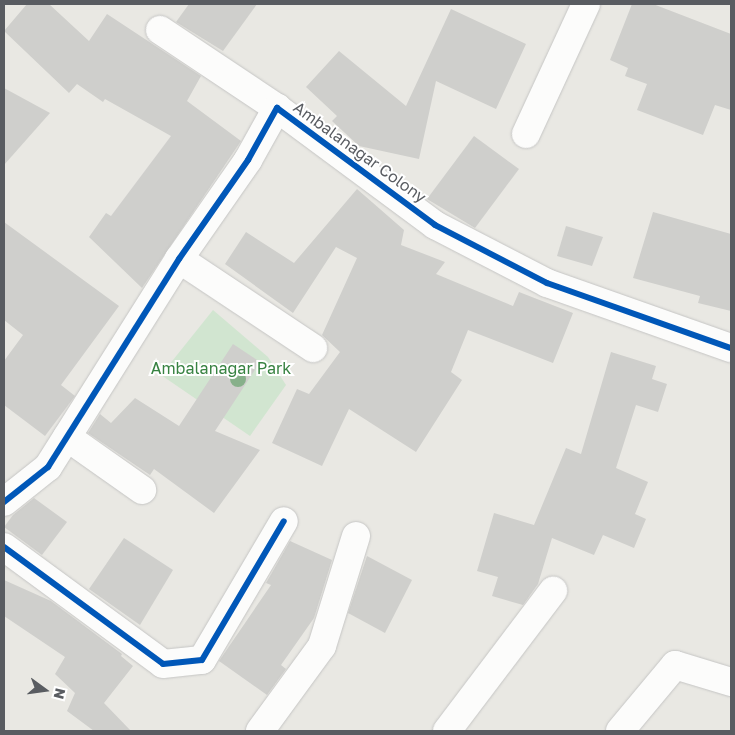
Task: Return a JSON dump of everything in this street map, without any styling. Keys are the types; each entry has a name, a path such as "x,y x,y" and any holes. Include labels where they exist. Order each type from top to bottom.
{"street":[{"path":"526,134 586,4"},
{"path":"160,30 277,108"},
{"name":"Ambalanagar Colony","path":"4,502 48,467 179,259 248,160 277,108 435,225 547,283 731,348"},
{"path":"179,259 313,348"},
{"path":"66,437 142,490"},
{"path":"4,547 162,664 202,660 284,521"},
{"path":"260,731 322,646 356,536"},
{"path":"447,731 553,590"},
{"path":"620,731 675,665 731,682"}],"green space":[{"name":"Ambalanagar Park","path":"213,310 268,357 286,385 250,436 161,375"}],"building":[{"path":"27,4 49,4 89,41 107,14 201,76 187,101 241,141 142,288 89,237 106,213 111,216 171,136 105,99 103,102 77,84 69,93 4,31"},
{"path":"189,4 257,4 223,51 176,22"},
{"path":"632,4 653,4 731,34 731,110 715,105 703,135 637,110 647,84 625,76 628,68 610,60"},
{"path":"451,9 526,44 496,109 436,81 419,159 359,146 332,121 337,116 306,87 339,51 406,106"},
{"path":"4,88 50,113 4,165"},
{"path":"474,136 519,169 475,228 427,199"},
{"path":"357,189 404,230 401,245 445,262 436,274 513,306 519,292 573,313 553,363 468,330 451,372 462,380 416,452 349,409 322,466 272,443 297,389 309,394 340,352 322,335 357,258 336,247 293,313 225,264 246,232 294,263"},
{"path":"653,212 731,234 731,311 698,303 700,296 633,278"},
{"path":"4,222 119,306 61,385 75,396 45,436 4,405 4,361 23,335 4,320"},
{"path":"566,226 603,237 592,266 557,256"},
{"path":"233,344 260,362 215,431 260,450 214,513 154,469 150,475 88,433 100,414 111,423 135,398 179,426"},
{"path":"611,352 656,366 652,379 667,384 658,412 636,405 616,468 648,482 635,514 646,519 634,548 603,535 594,555 552,538 538,584 523,605 492,596 498,577 477,571 494,513 534,525 566,448 581,454"},
{"path":"34,498 67,522 42,555 4,527 13,515"},
{"path":"124,538 173,570 140,625 89,589"},
{"path":"290,541 332,560 314,618 281,665 286,669 267,695 219,661 271,585 266,583"},
{"path":"367,556 412,580 385,633 348,613"},
{"path":"4,580 51,601 122,654 121,656 133,666 104,703 131,731 94,731 67,711 75,693 55,674 65,657 4,616"}],"cycle path":[{"path":"4,502 48,467 179,259 248,160 277,108 435,225 547,283 731,348"},
{"path":"4,547 163,664 202,660 284,521"}]}
